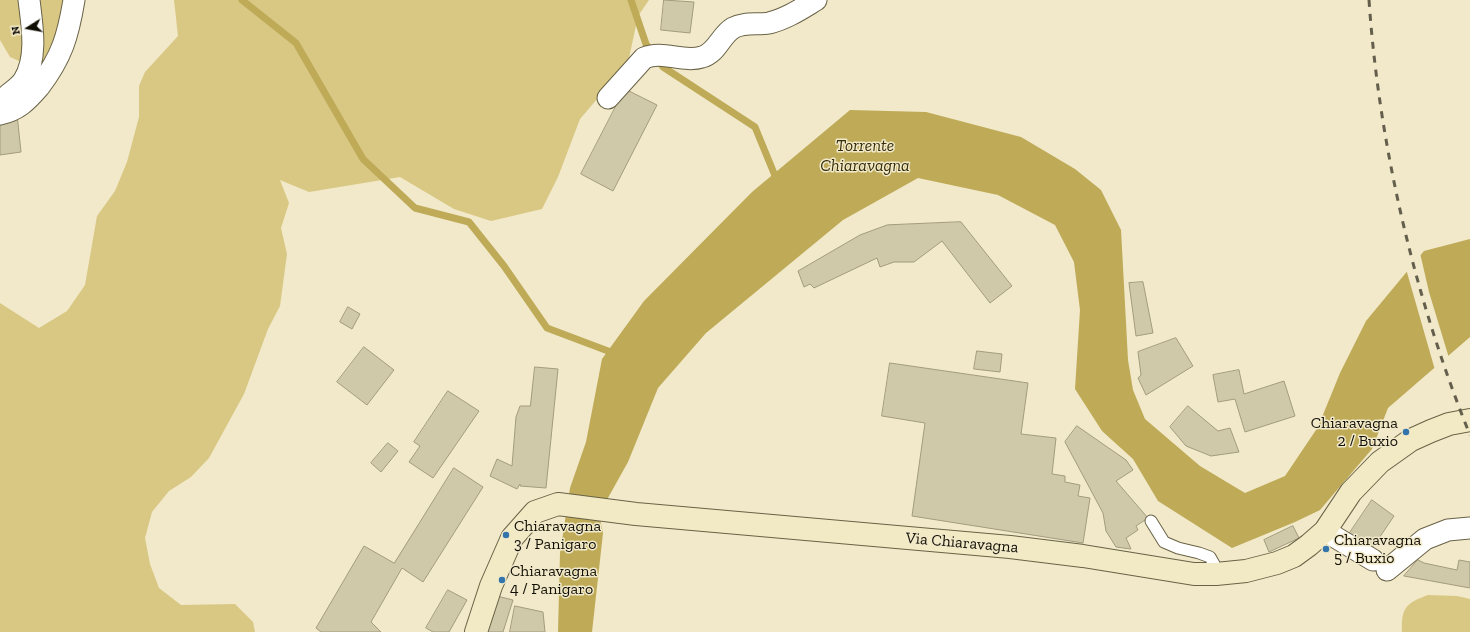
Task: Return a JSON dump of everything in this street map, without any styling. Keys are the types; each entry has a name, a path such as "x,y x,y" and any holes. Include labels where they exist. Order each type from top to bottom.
{"street":[{"path":"0,104 3,99 23,81 31,60 32,30 29,0"},
{"path":"0,114 14,111 22,105 51,71 60,54 69,29 74,0"},
{"path":"608,98 644,58 652,55 692,59 701,58 714,50 727,32 735,27 745,24 761,24 780,20 816,0"},
{"name":"Via Chiaravagna","path":"476,632 491,586 512,538 535,512 558,504 618,512 1010,547 1083,556 1194,574 1219,573 1246,570 1277,563 1294,556 1309,545 1325,530 1351,492 1380,462 1411,440 1449,424 1470,420"},
{"path":"1325,530 1380,565 1425,539 1448,530 1470,528"}],"lane":[{"path":"1150,521 1164,542 1178,548 1210,557 1219,573"}],"shaded area":[{"path":"0,0 69,0 66,15 39,70 10,57 0,40"},
{"path":"174,0 649,0 638,16 628,63 580,119 558,177 542,209 491,221 454,209 400,177 309,192 280,180 289,203 281,228 287,254 280,306 268,329 244,394 209,458 191,477 169,491 152,512 145,538 150,564 159,588 181,605 235,604 253,622 255,632 0,632 0,303 39,328 67,311 85,285 97,216 115,191 127,162 139,117 139,86 145,72 178,36"},
{"path":"1428,595 1457,596 1470,599 1470,632 1402,632 1403,617 1406,608 1415,601"}],"water":[{"name":"Torrente Chiaravagna","path":"850,110 926,112 1021,137 1075,169 1101,190 1121,230 1128,360 1133,390 1145,419 1200,466 1245,493 1285,476 1318,427 1340,373 1366,321 1424,251 1470,239 1470,337 1388,408 1372,449 1320,510 1232,548 1158,501 1133,459 1102,431 1075,389 1080,310 1074,262 1055,225 998,195 918,178 843,220 706,333 658,388 628,462 599,514 603,533 592,632 558,632 560,553 570,488 586,442 602,359 644,301 752,192"}],"pier":[{"path":"1420,253 1429,292 1449,358 1435,370 1406,269"}],"building":[{"path":"664,0 694,2 690,33 661,30"},
{"path":"625,89 657,105 613,191 581,174"},
{"path":"17,114 21,152 0,155 0,116"},
{"path":"961,222 1012,286 990,303 942,241 914,262 894,262 880,267 877,258 814,288 810,284 804,287 798,271 860,235 887,225"},
{"path":"1143,282 1153,333 1136,336 1129,283"},
{"path":"348,307 360,314 352,329 340,322"},
{"path":"1176,338 1193,366 1146,395 1138,378 1141,375 1138,352"},
{"path":"364,347 394,370 367,405 337,382"},
{"path":"977,351 1002,354 1000,372 974,369"},
{"path":"890,363 1028,383 1021,434 1056,438 1052,474 1065,476 1065,482 1080,485 1078,496 1090,498 1083,543 912,516 925,423 882,416"},
{"path":"535,367 558,369 546,488 520,486 520,484 517,489 490,476 497,459 512,466 516,417 520,406 530,406"},
{"path":"1239,370 1244,394 1284,381 1295,416 1245,432 1235,399 1218,402 1213,375"},
{"path":"448,391 479,411 433,478 409,462 420,446 414,442"},
{"path":"1188,406 1218,431 1230,428 1239,452 1211,456 1186,446 1170,427"},
{"path":"1077,426 1126,460 1133,470 1116,481 1148,518 1136,526 1138,530 1126,538 1131,549 1116,547 1106,531 1103,513 1065,442"},
{"path":"388,443 398,451 381,472 371,463"},
{"path":"454,468 483,487 423,582 402,568 371,622 381,632 321,632 316,628 364,546 394,563"},
{"path":"1372,500 1394,516 1369,553 1347,537"},
{"path":"1293,526 1299,538 1269,552 1264,540"},
{"path":"1418,560 1424,563 1457,570 1459,560 1470,562 1470,588 1404,576"},
{"path":"448,590 467,600 449,632 433,632 426,628"},
{"path":"493,595 513,600 503,632 482,632"},
{"path":"515,606 543,612 545,632 510,632"}],"waterway":[{"path":"242,0 296,43 363,159 415,208 469,222 504,266 547,328 616,354"},
{"path":"631,0 646,44 663,67 755,127 778,183"}],"railway":[{"path":"1369,0 1381,110 1403,221 1432,330 1470,435"}],"place":[{"name":"Chiaravagna 2 / Buxio","path":"1406,432"},
{"name":"Chiaravagna 3 / Panigaro","path":"506,535"},
{"name":"Chiaravagna 5 / Buxio","path":"1326,549"},
{"name":"Chiaravagna 4 / Panigaro","path":"502,580"}]}
